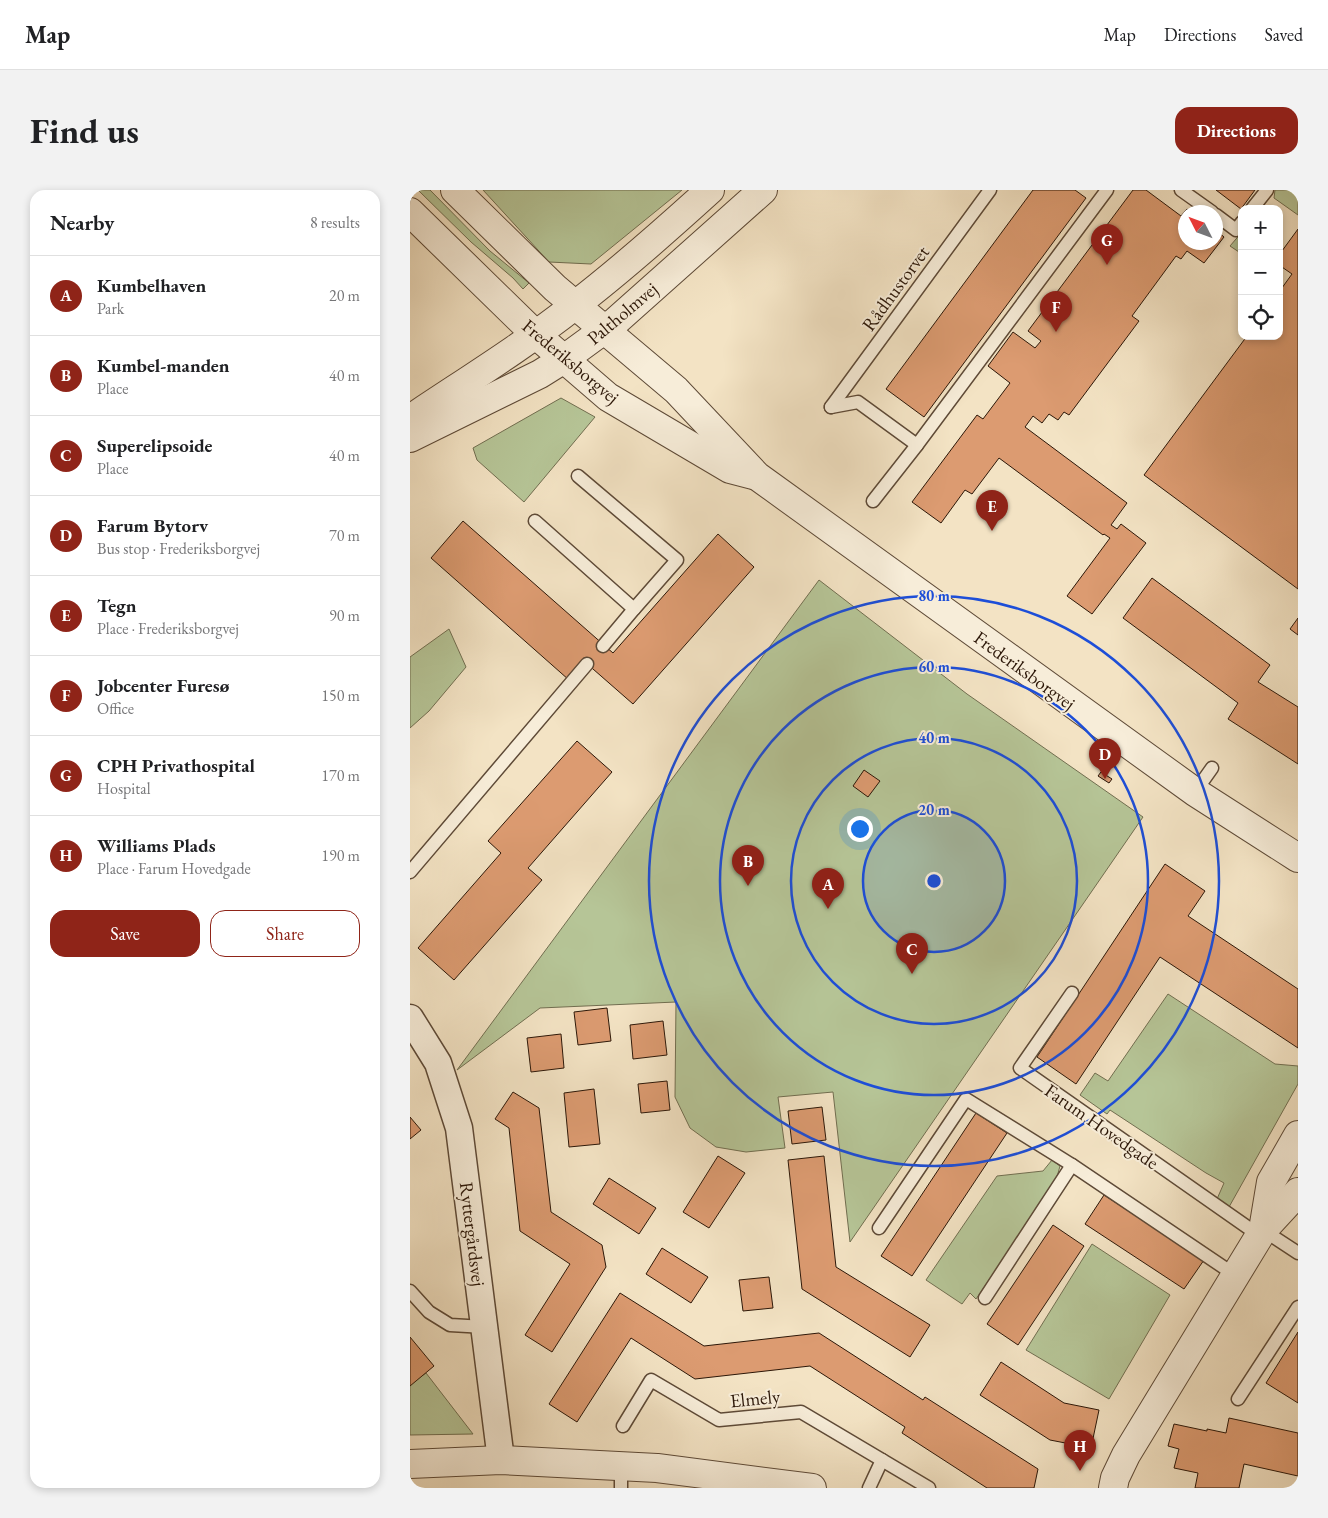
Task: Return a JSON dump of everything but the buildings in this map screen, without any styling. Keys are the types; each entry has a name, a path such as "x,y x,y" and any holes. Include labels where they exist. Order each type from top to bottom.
{"street":[{"name":"Frederiksborgvej","path":"455,190 544,278 676,390 756,476 1195,792 1298,858"},
{"name":"Paltholmvej","path":"410,418 575,306 636,256 710,190"},
{"name":"Paltholmvej","path":"410,438 540,374 564,359 604,330 763,190"},
{"name":"Frederiksborgvej","path":"410,212 535,334 608,396 730,469 756,476"},
{"name":"Ryttergårdsvej","path":"410,1018 438,1063 460,1128 501,1460"},
{"path":"1261,1233 1271,1182 1298,1135"},
{"path":"1113,1488 1115,1478 1126,1455 1235,1274 1261,1233 1298,1192"},
{"path":"410,1464 501,1460 621,1477 657,1468 809,1488"}],"lane":[{"name":"Rådhustorvet","path":"917,445 858,402 831,407 990,190"},
{"path":"873,501 917,445 1106,190"},
{"path":"1181,190 1202,205"},
{"path":"1255,205 1266,190"},
{"path":"1223,220 1236,230 1238,227"},
{"path":"578,476 677,560 603,646"},
{"path":"535,521 634,609"},
{"path":"410,872 587,664"},
{"path":"1195,792 1212,768"},
{"name":"Farum Hovedgade","path":"1072,993 1020,1068 1261,1233"},
{"path":"879,1228 966,1099 1072,1166 1235,1274"},
{"path":"985,1298 1072,1166"},
{"path":"1261,1233 1298,1253"},
{"path":"410,1291 429,1312 450,1324 485,1327"},
{"path":"1238,1398 1298,1307"},
{"name":"Elmely","path":"623,1426 651,1380 719,1420 801,1412 882,1460"},
{"path":"869,1488 882,1460 929,1488"}],"green space":[{"path":"418,190 430,190 490,251 529,283 523,289"},
{"path":"483,190 682,190 591,264 549,262"},
{"path":"1275,190 1298,190 1298,215 1274,198"},
{"path":"1238,237 1238,251 1230,246"},
{"path":"561,398 595,417 524,502 477,460 473,448"},
{"path":"819,580 967,694 1143,817 850,1242 833,1092 778,1097 785,1148 746,1152 716,1147 690,1128 675,1097 676,1002 540,1008 457,1070"},
{"path":"449,629 466,667 429,711 410,728 410,657"},
{"path":"1168,994 1275,1064 1298,1066 1298,1084 1229,1207 1217,1199 1224,1183 1110,1110 1107,1114 1080,1095 1095,1073 1108,1081"},
{"path":"1052,1160 1060,1166 1055,1184 976,1299 970,1293 962,1304 926,1280 997,1176 1043,1171"},
{"path":"1092,1244 1170,1295 1109,1399 1026,1350"},
{"path":"426,1373 473,1434 410,1435 410,1384"}],"place":[{"name":"CPH Privathospital","path":"1107,265"},
{"name":"Jobcenter Furesø","path":"1056,332"},
{"name":"Tegn","path":"992,531"},
{"name":"Farum Bytorv","path":"1105,779"},
{"name":"Kumbel-manden","path":"748,886"},
{"name":"Kumbelhaven","path":"828,909"},
{"name":"Superelipsoide","path":"912,974"},
{"name":"Williams Plads","path":"1080,1471"}]}
